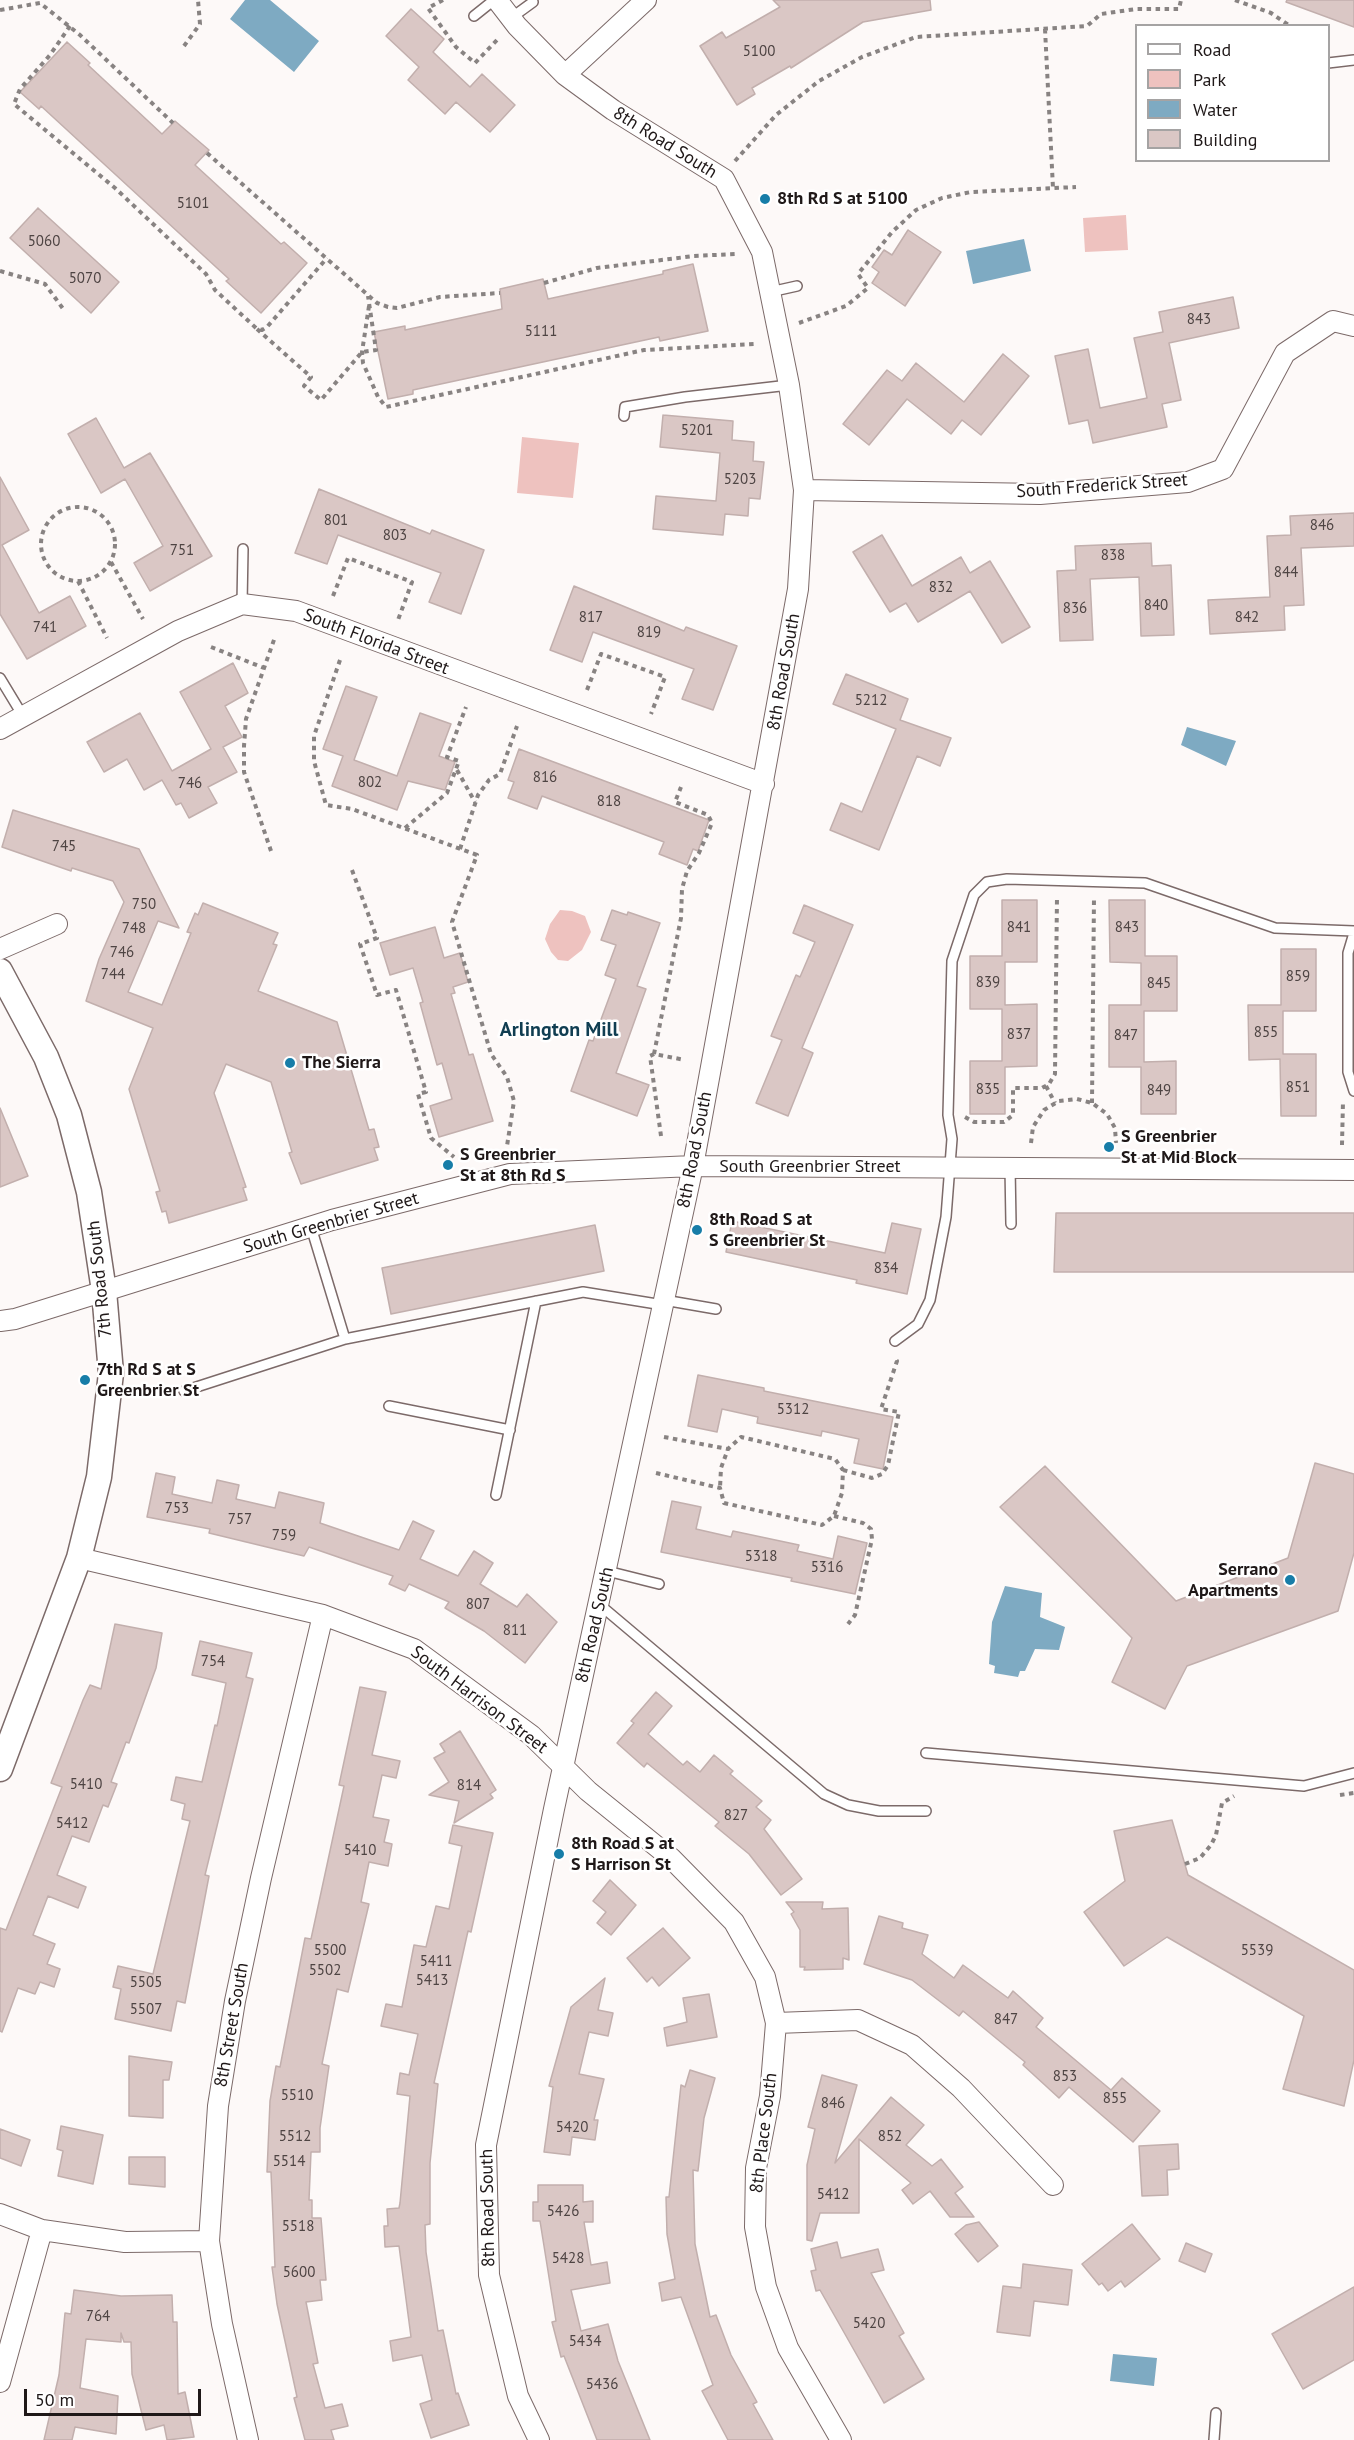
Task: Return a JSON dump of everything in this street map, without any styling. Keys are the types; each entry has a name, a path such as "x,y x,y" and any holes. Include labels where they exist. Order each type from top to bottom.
{"street":[{"name":"8th Road South","path":"496,0 565,75 613,110 724,179 762,252 789,385 804,490 798,589 693,1166 600,1605 563,1765 486,2145 489,2275 518,2396 539,2440"},
{"path":"565,75 646,0"},
{"name":"South Frederick Street","path":"804,490 1040,494 1188,482 1223,469 1286,353 1333,321 1354,326"},
{"path":"0,729 178,631 242,604"},
{"name":"South Florida Street","path":"242,604 297,612 764,784"},
{"path":"0,949 57,924"},
{"name":"7th Road South","path":"0,971 46,1057 69,1115 90,1192 104,1291 111,1373 99,1477 79,1558 13,1723 0,1769"},
{"name":"South Greenbrier Street","path":"0,1321 311,1227 510,1174 693,1166 1354,1170"},
{"name":"South Harrison Street","path":"79,1558 323,1615 414,1649 531,1735 588,1791 671,1858 734,1922 765,1977 776,2023"},
{"name":"8th Street South","path":"248,2440 222,2324 209,2241 218,2106 235,2001 261,1878 323,1615"},
{"path":"776,2023 858,2020 912,2045 961,2088 1053,2185"},
{"name":"8th Place South","path":"776,2023 770,2096 756,2169 755,2226 766,2287 788,2348 841,2440"},
{"path":"0,2214 42,2230 125,2242 209,2241"},
{"path":"0,2382 42,2230"}],"lane":[{"path":"474,15 496,0"},
{"path":"511,18 533,2"},
{"path":"1330,63 1354,60"},
{"path":"770,292 797,286"},
{"path":"624,417 625,407 685,397 789,385"},
{"path":"242,604 243,549"},
{"path":"0,678 23,716"},
{"path":"895,1341 918,1324 930,1300 946,1217 952,1139 948,1111 952,961 974,895 987,882 1007,879 1145,883 1275,928 1354,932 1348,953 1348,1072 1354,1091"},
{"path":"1010,1167 1011,1224"},
{"path":"311,1227 345,1339"},
{"path":"184,1391 345,1339 590,1292 716,1309"},
{"path":"496,1495 536,1301"},
{"path":"389,1406 510,1430"},
{"path":"607,1571 658,1584"},
{"path":"600,1605 824,1794 848,1804 879,1811 926,1811"},
{"path":"926,1753 1304,1785 1354,1773"},
{"path":"1214,2440 1216,2413"}],"path":[{"path":"184,46 200,24 198,0"},
{"path":"443,0 428,8 456,47 475,63 497,40"},
{"path":"735,161 776,115 819,81 862,57 916,38 1087,26 1101,14 1179,9 1181,0"},
{"path":"1235,0 1271,13 1287,24"},
{"path":"0,10 40,3 70,27 173,123"},
{"path":"70,27 50,55 20,88 14,104 115,188 206,274 215,290 311,377 304,386 321,400 362,352 376,350 368,296"},
{"path":"1045,28 1053,188"},
{"path":"207,153 368,296 388,307 397,308 451,296 500,292"},
{"path":"799,323 846,306 868,288 858,274 892,232 916,210 942,198 971,192 1076,187"},
{"path":"544,283 597,268 694,256 735,254"},
{"path":"256,328 262,330 267,327 327,258"},
{"path":"0,271 45,284 64,310"},
{"path":"369,306 362,352 363,363 378,397 387,406 644,350 754,344"},
{"path":"74,507 87,508 99,513 114,533 115,546 111,561 97,577 78,581 62,578 52,572 41,551 44,528 62,510 74,507"},
{"path":"333,596 348,558 412,582 398,620"},
{"path":"111,561 143,619"},
{"path":"78,581 107,638"},
{"path":"271,851 244,772 246,719 274,637"},
{"path":"211,647 264,668"},
{"path":"587,690 601,654 665,677 651,714"},
{"path":"340,660 314,736 314,761 326,805 351,809 477,855 452,922 492,1054 507,1077 514,1101 507,1146"},
{"path":"404,829 447,793 459,761 447,757 466,707"},
{"path":"460,849 475,802 489,780 500,774 517,726"},
{"path":"456,769 475,802"},
{"path":"661,1136 650,1056 654,1054 681,918 682,889 687,871 699,853 712,824 708,815 675,802 681,788"},
{"path":"352,870 377,938 360,944 377,995 396,990 426,1092 418,1094 431,1138 454,1157"},
{"path":"948,1111 960,1112 974,1122 1004,1122 1013,1115 1013,1088 1046,1086 1055,1074 1057,881"},
{"path":"1092,1103 1094,882"},
{"path":"654,1054 685,1060"},
{"path":"1046,1086 1055,1103"},
{"path":"1031,1143 1033,1127 1044,1110 1055,1103 1077,1099 1092,1103 1107,1114 1115,1128 1116,1143"},
{"path":"843,1470 872,1478 882,1474 888,1465 899,1412 880,1408 897,1361 890,1353"},
{"path":"664,1437 729,1449"},
{"path":"741,1437 835,1459 843,1470 842,1493 834,1516 822,1525 724,1503 720,1488 721,1468 729,1449 741,1437"},
{"path":"656,1473 720,1488"},
{"path":"834,1516 864,1523 871,1529 872,1539 855,1615 848,1624"},
{"path":"1334,1796 1354,1793"},
{"path":"1185,1864 1200,1858 1211,1845 1216,1836 1222,1803 1232,1796 1243,1797"}],"green space":[{"path":"1126,215 1128,250 1085,252 1083,218"},
{"path":"522,437 579,443 573,498 517,493"},
{"path":"560,910 572,911 585,916 591,932 582,950 568,961 558,960 545,939 550,924"}],"water":[{"path":"245,0 270,0 319,41 294,72 230,19"},
{"path":"1024,239 1031,271 973,284 966,251"},
{"path":"1187,727 1236,741 1226,766 1181,745"},
{"path":"1005,1586 1042,1593 1040,1617 1065,1627 1059,1650 1035,1649 1025,1671 1020,1671 1018,1677 994,1673 995,1666 989,1664 992,1622"},
{"path":"1113,2354 1157,2358 1154,2386 1110,2381"}],"building":[{"path":"773,0 930,0 931,10 863,22 791,68 790,66 752,88 755,94 737,105 700,46 722,32 726,38 780,7"},
{"path":"1287,0 1354,0 1354,27 1286,2"},
{"path":"411,9 444,39 433,52 470,87 482,74 515,105 490,132 456,102 445,114 408,80 419,67 386,36"},
{"path":"67,42 90,63 88,65 162,134 175,121 209,150 195,165 281,244 284,242 307,263 261,313 226,281 229,279 41,106 39,109 20,92"},
{"path":"38,208 119,282 91,313 10,238"},
{"path":"908,230 941,252 905,306 872,283 879,272 872,267 884,250 892,255"},
{"path":"693,264 708,331 660,341 659,337 413,390 413,394 388,399 374,332 405,326 405,330 502,309 500,289 543,279 548,299 663,274 663,271"},
{"path":"1233,297 1239,328 1169,343 1181,400 1162,404 1167,427 1093,443 1088,420 1069,424 1055,356 1088,349 1100,408 1147,398 1134,338 1163,332 1159,312"},
{"path":"1003,354 1029,376 981,435 962,420 951,434 907,399 869,445 843,424 887,370 902,381 916,363 964,402"},
{"path":"663,415 733,421 732,440 754,442 753,461 764,462 760,499 749,498 748,516 725,514 723,535 653,529 656,496 716,501 720,453 660,447"},
{"path":"96,418 124,468 150,453 212,556 150,591 134,563 163,546 125,479 101,493 68,434"},
{"path":"0,477 29,530 2,545 39,613 70,596 86,626 27,659 0,614"},
{"path":"319,489 430,534 432,530 484,550 461,614 429,602 441,573 338,535 327,564 295,553"},
{"path":"1354,513 1354,546 1301,548 1304,605 1284,606 1285,630 1210,634 1208,600 1270,597 1267,536 1291,535 1290,516"},
{"path":"882,535 912,586 961,557 970,573 990,561 1030,627 1002,643 970,591 918,622 906,603 890,612 853,552"},
{"path":"1151,543 1152,566 1171,565 1174,635 1141,636 1139,577 1090,579 1093,640 1060,641 1057,571 1076,570 1075,546"},
{"path":"574,586 684,631 686,627 737,646 713,710 682,699 694,669 593,632 582,662 550,650"},
{"path":"233,663 248,693 225,706 242,737 223,747 237,772 208,787 217,803 189,818 181,803 176,805 162,780 144,790 127,759 104,772 87,742 140,713 172,771 211,749 180,692"},
{"path":"846,674 908,699 900,720 951,738 940,766 917,756 879,850 830,830 841,803 862,812 896,729 833,704"},
{"path":"346,686 377,697 354,760 397,776 420,713 451,724 439,756 455,762 445,790 408,781 397,810 332,786 343,756 323,749"},
{"path":"519,749 709,820 698,851 693,849 687,865 659,854 664,842 542,796 537,809 508,798 514,782 508,780"},
{"name":"The Sierra","path":"13,810 139,849 179,928 158,921 128,992 162,1005 191,933 187,932 195,913 198,915 203,903 278,933 273,944 277,945 258,991 337,1022 369,1130 374,1129 379,1147 374,1148 378,1160 301,1184 289,1153 292,1152 271,1082 226,1064 214,1093 246,1187 243,1188 247,1200 169,1223 166,1211 162,1212 156,1192 160,1191 129,1089 153,1028 86,1001 99,959 124,902 113,881 72,868 71,871 2,847"},
{"path":"1002,900 1037,900 1037,962 1005,962 1005,1005 1037,1004 1037,1066 1005,1067 1005,1114 970,1114 970,1061 1002,1061 1002,1009 970,1009 970,956 1002,956"},
{"path":"1109,900 1145,900 1145,956 1177,956 1177,1011 1144,1011 1144,1062 1176,1061 1176,1114 1141,1114 1141,1067 1109,1067 1109,1005 1141,1005 1141,963 1110,962"},
{"path":"804,905 853,925 802,1048 813,1053 788,1116 756,1103 782,1040 771,1036 796,975 800,977 815,942 793,933"},
{"path":"612,910 627,915 628,912 660,923 637,986 646,989 616,1073 649,1085 637,1116 571,1091 589,1040 593,1041 616,979 605,975 616,945 601,940"},
{"path":"435,927 444,958 460,953 468,982 453,987 455,993 451,994 469,1055 473,1054 493,1121 439,1137 430,1106 452,1099 442,1063 437,1065 413,968 390,975 380,943"},
{"path":"1281,949 1316,949 1316,1011 1283,1011 1283,1054 1316,1054 1316,1116 1281,1116 1280,1059 1249,1060 1248,1005 1281,1005"},
{"path":"0,1108 28,1176 0,1187"},
{"path":"1056,1213 1354,1213 1354,1272 1054,1272"},
{"path":"732,1221 885,1253 892,1223 921,1229 907,1294 856,1283 857,1280 726,1252"},
{"path":"595,1225 604,1271 391,1314 382,1268"},
{"path":"698,1375 893,1417 883,1469 854,1463 859,1439 822,1431 821,1436 757,1423 758,1417 722,1409 717,1432 688,1426"},
{"name":"Serrano Apartments","path":"1315,1463 1354,1474 1354,1553 1338,1611 1187,1666 1165,1709 1112,1682 1132,1638 1000,1507 1045,1466 1176,1601 1288,1558"},
{"path":"156,1473 175,1477 172,1494 212,1503 217,1480 239,1485 236,1499 275,1508 279,1492 324,1503 320,1523 399,1550 413,1521 434,1531 420,1559 458,1576 474,1551 493,1563 480,1584 517,1607 527,1594 557,1622 525,1663 484,1631 445,1608 449,1602 409,1584 405,1591 389,1584 393,1576 309,1547 304,1556 209,1533 210,1529 147,1517"},
{"path":"672,1501 701,1507 696,1529 731,1537 733,1531 799,1545 797,1551 833,1559 838,1536 867,1543 855,1594 791,1581 792,1578 661,1552"},
{"path":"115,1624 162,1633 156,1668 129,1743 126,1742 111,1782 117,1784 108,1807 103,1805 89,1842 72,1836 57,1875 86,1887 78,1908 48,1896 33,1935 55,1944 47,1964 60,1969 54,1987 40,1982 35,1994 18,1988 2,2032 0,2031 0,1928 6,1930 62,1787 51,1783 83,1700 90,1685 101,1689"},
{"path":"200,1641 252,1653 246,1677 253,1679 205,1875 209,1876 185,2003 177,2001 171,2031 115,2019 121,1989 113,1987 118,1966 153,1974 190,1821 182,1819 185,1804 171,1800 176,1777 202,1782 215,1725 217,1726 226,1683 192,1675"},
{"path":"360,1687 386,1692 372,1755 400,1761 396,1778 382,1775 373,1817 389,1820 384,1842 392,1844 388,1866 369,1862 361,1902 369,1904 348,1992 337,1989 322,2064 329,2066 320,2128 320,2152 311,2152 309,2200 312,2200 312,2218 321,2218 326,2280 320,2280 322,2300 306,2302 318,2363 313,2364 325,2408 342,2404 348,2426 331,2430 334,2440 305,2440 294,2398 297,2397 277,2304 272,2267 275,2267 271,2172 267,2172 270,2101 276,2066 280,2067 305,1938 311,1939 344,1786 339,1785"},
{"path":"656,1692 672,1706 648,1734 683,1765 687,1761 700,1772 714,1755 733,1771 730,1774 762,1801 756,1807 771,1820 764,1829 802,1879 781,1895 749,1854 715,1826 719,1822 647,1763 644,1767 617,1743 634,1723 631,1721"},
{"path":"460,1731 496,1790 490,1794 493,1798 454,1823 459,1801 429,1795 449,1782 434,1758 445,1752 440,1744"},
{"path":"1172,1820 1188,1875 1354,1970 1354,2060 1344,2106 1283,2089 1304,2016 1167,1937 1124,1966 1084,1912 1125,1881 1114,1831"},
{"path":"453,1825 493,1833 471,1932 468,1931 434,2083 438,2084 430,2163 430,2224 425,2225 426,2252 438,2331 443,2330 456,2394 458,2393 469,2425 431,2438 420,2404 432,2400 422,2355 393,2361 390,2341 411,2337 399,2246 385,2247 384,2226 388,2226 387,2209 399,2208 400,2203 410,2096 397,2094 400,2073 409,2075 418,2034 381,2026 386,2004 402,2007 414,1945 426,1947 436,1906 449,1909 462,1846 449,1843"},
{"path":"610,1880 636,1905 611,1935 597,1923 606,1912 593,1901"},
{"path":"786,1902 823,1902 822,1909 848,1908 849,1960 843,1958 843,1969 804,1970 805,1967 800,1967 800,1930 791,1914 794,1912"},
{"path":"879,1916 903,1923 902,1928 928,1935 922,1954 954,1978 963,1965 1008,1998 1013,1991 1043,2018 1036,2027 1111,2090 1122,2078 1160,2111 1133,2142 1069,2087 1059,2098 1023,2065 1025,2062 963,2011 959,2016 912,1980 864,1964"},
{"path":"663,1928 690,1958 659,1986 652,1977 647,1982 627,1958"},
{"path":"605,1978 598,2010 613,2013 608,2036 589,2032 579,2074 604,2079 594,2120 598,2120 595,2140 572,2137 570,2155 544,2152 553,2087 549,2086 571,2007"},
{"path":"709,1994 717,2037 667,2046 664,2028 687,2022 683,1998"},
{"path":"129,2056 172,2062 169,2080 163,2080 163,2118 129,2116"},
{"path":"690,2070 715,2078 704,2118 698,2171 693,2170 695,2244 710,2317 716,2315 731,2355 757,2402 753,2404 773,2440 728,2440 702,2391 713,2385 681,2297 662,2301 659,2283 675,2279 667,2234 666,2197 669,2197 681,2085 685,2087"},
{"path":"822,2075 857,2085 835,2163 891,2097 924,2125 906,2145 932,2166 941,2159 963,2187 955,2193 974,2217 950,2217 930,2191 913,2204 902,2190 911,2183 859,2139 859,2213 820,2213 812,2241 807,2240 807,2165 815,2129 808,2127"},
{"path":"61,2126 103,2135 93,2184 58,2176 63,2151 57,2149"},
{"path":"0,2129 30,2140 21,2166 0,2158"},
{"path":"1178,2144 1179,2169 1167,2170 1168,2195 1142,2196 1139,2146"},
{"path":"129,2157 165,2157 165,2187 129,2184"},
{"path":"538,2185 583,2185 583,2202 593,2201 593,2222 584,2222 591,2265 607,2262 610,2283 571,2290 581,2331 608,2324 618,2361 650,2440 597,2440 564,2356 561,2357 552,2322 556,2321 540,2221 533,2221 533,2202 538,2202"},
{"path":"979,2222 998,2246 978,2262 955,2234 966,2225"},
{"path":"1132,2224 1160,2259 1125,2287 1121,2281 1108,2291 1102,2283 1099,2285 1082,2264"},
{"path":"837,2242 841,2258 878,2249 884,2270 871,2273 904,2333 899,2336 924,2379 884,2403 820,2290 816,2291 811,2271 816,2270 811,2249"},
{"path":"1186,2243 1212,2254 1205,2272 1179,2261"},
{"path":"1023,2264 1072,2270 1068,2305 1034,2301 1030,2336 997,2332 1003,2286 1021,2288"},
{"path":"1354,2287 1354,2360 1303,2389 1272,2334"},
{"path":"74,2290 121,2296 172,2295 173,2322 177,2322 178,2394 185,2392 194,2437 167,2440 164,2425 146,2430 132,2374 131,2342 124,2342 121,2333 121,2342 86,2339 80,2388 118,2396 116,2434 75,2427 72,2440 44,2440 59,2375 65,2313 71,2314"}],"place":[{"name":"8th Rd S at 5100","path":"765,199"},
{"name":"The Sierra","path":"290,1063"},
{"name":"S Greenbrier St at Mid Block","path":"1109,1147"},
{"name":"S Greenbrier St at 8th Rd S","path":"448,1165"},
{"name":"8th Road S at S Greenbrier St","path":"697,1230"},
{"name":"7th Rd S at S Greenbrier St","path":"85,1380"},
{"name":"Serrano Apartments","path":"1290,1580"},
{"name":"8th Road S at S Harrison St","path":"559,1854"}],"district":[{"name":"Arlington Mill","path":"559,1030"}]}
